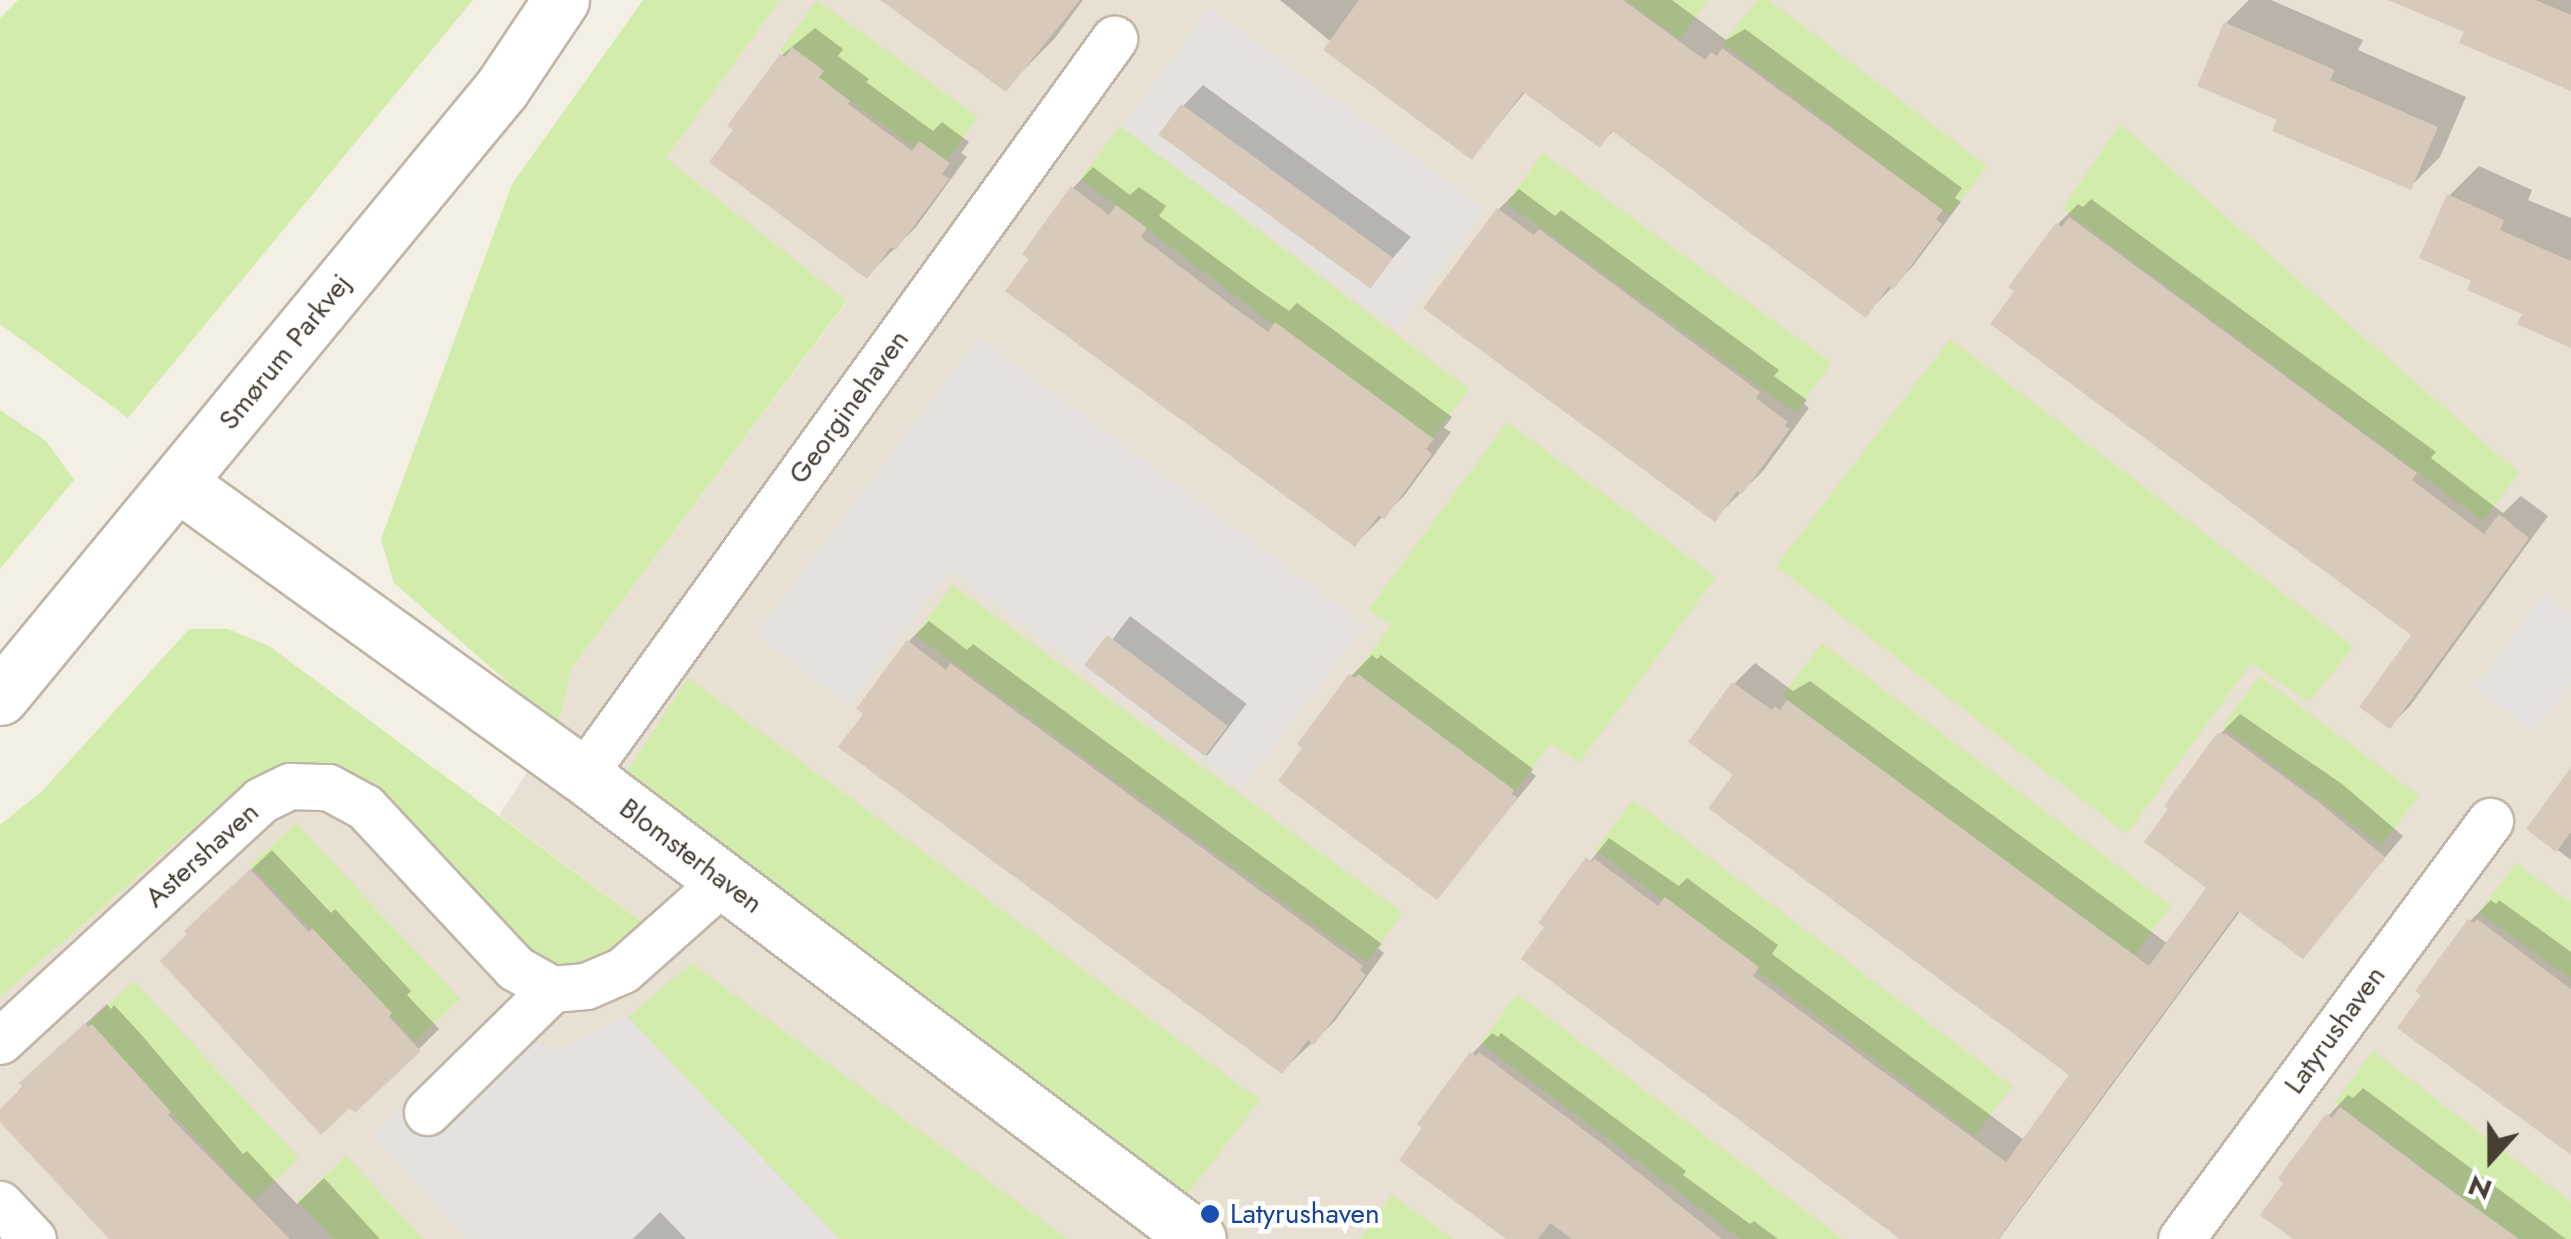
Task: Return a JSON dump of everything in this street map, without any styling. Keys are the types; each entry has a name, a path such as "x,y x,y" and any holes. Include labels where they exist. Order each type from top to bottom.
{"street":[{"name":"Smørum Parkvej","path":"0,696 502,88 561,0"},
{"name":"Georginehaven","path":"583,775 1114,39"},
{"name":"Blomsterhaven","path":"178,483 583,775 1198,1239"},
{"name":"Astershaven","path":"0,1041 261,800 290,786 328,787 365,807 515,968 552,988"},
{"name":"Latyrushaven","path":"2181,1239 2490,820"},
{"path":"427,1112 552,988 586,986 623,970 724,880"},
{"path":"0,1204 32,1239"}],"shaded area":[{"path":"780,0 2571,0 2571,1239 0,1239 0,997 240,787 271,771 645,924 499,815 558,726 571,669 847,302 666,158"},
{"path":"1209,8 1485,208 1398,328 1122,128"},
{"path":"979,337 1365,626 1242,789 950,570 849,704 756,634"},
{"path":"2544,594 2571,614 2571,682 2535,731 2475,687"},
{"path":"628,1017 839,1239 467,1239 372,1135 482,1025 556,1050"}],"green space":[{"path":"18,0 473,0 128,418 0,324 0,18"},
{"path":"643,0 780,0 666,158 847,301 571,669 558,726 394,583 381,539 512,184"},
{"path":"817,0 978,117 942,167 781,50"},
{"path":"1626,0 1708,0 1679,39"},
{"path":"1757,0 1769,0 1987,166 1949,216 1723,44"},
{"path":"2120,124 2519,473 2483,521 2062,209"},
{"path":"1120,126 1469,389 1429,442 1080,179"},
{"path":"1543,153 1832,363 1795,413 1507,203"},
{"path":"1950,339 2354,647 2308,702 2251,663 2127,834 1776,566"},
{"path":"0,410 46,441 74,480 0,569"},
{"path":"1507,422 1716,577 1579,763 1551,743 1515,792 1355,674 1391,625 1369,609"},
{"path":"952,585 1403,912 1366,963 916,635"},
{"path":"189,629 228,629 269,646 646,925 600,967 558,973 521,949 413,835 271,771 240,787 0,997 0,825 42,791"},
{"path":"1822,643 2171,906 2131,959 1782,696"},
{"path":"2260,676 2419,796 2381,846 2222,726"},
{"path":"688,678 1260,1100 1187,1195 643,792 627,771"},
{"path":"1633,800 2012,1086 1975,1135 1596,850"},
{"path":"296,823 460,999 415,1042 251,865"},
{"path":"2516,863 2571,903 2571,979 2479,912"},
{"path":"691,963 1068,1239 839,1239 628,1017"},
{"path":"134,981 299,1158 254,1200 89,1023"},
{"path":"1517,994 1843,1239 1741,1239 1481,1043"},
{"path":"2373,1051 2571,1202 2571,1239 2516,1239 2335,1102"},
{"path":"346,1156 423,1239 333,1239 298,1201"},
{"path":"1392,1195 1453,1239 1359,1239"}],"building":[{"path":"880,0 1080,0 1006,92"},
{"path":"1359,0 1623,0 1705,60 1711,52 1717,56 1722,48 1943,210 1936,219 1942,224 1893,290 1889,286 1866,318 1612,131 1600,148 1523,92 1472,160 1323,50"},
{"path":"2388,0 2536,0 2571,15 2571,91 2459,43 2464,32"},
{"path":"2224,22 2335,70 2330,80 2438,127 2411,190 2272,131 2277,120 2197,86"},
{"path":"792,47 824,71 819,77 850,101 848,104 912,151 919,141 950,163 942,174 949,179 896,250 891,247 867,279 709,162 733,130 727,126 780,54 785,57"},
{"path":"1181,104 1393,258 1371,289 1159,135"},
{"path":"1071,186 1109,215 1116,205 1147,228 1141,237 1235,308 1268,332 1275,322 1434,439 1426,449 1432,454 1384,520 1379,515 1355,547 1005,291 1029,259 1022,254"},
{"path":"2447,194 2504,220 2500,230 2571,261 2571,348 2517,324 2522,314 2467,290 2471,281 2419,258"},
{"path":"1497,208 1534,235 1539,229 1760,392 1756,398 1788,422 1785,426 1790,429 1742,494 1737,491 1715,522 1423,308"},
{"path":"2069,217 2417,473 2412,480 2484,534 2499,514 2529,538 2390,729 2359,707 2411,635 1990,324 2014,291 2008,287 2056,223 2062,227"},
{"path":"1107,635 1228,726 1205,756 1084,665"},
{"path":"907,640 946,670 950,663 1363,966 1360,970 1366,975 1314,1045 1308,1040 1282,1074 838,747 863,714 856,709"},
{"path":"1349,674 1355,678 1358,674 1514,790 1512,794 1518,798 1437,900 1278,781 1302,748 1297,744"},
{"path":"1732,682 1772,710 1775,706 1780,710 1787,700 2149,966 2206,888 2144,842 2168,809 2164,806 2217,733 2226,734 2321,804 2385,857 2303,959 2238,911 1998,1239 1900,1239 1521,959 1544,927 1538,923 1586,857 1592,862 1594,858 1658,906 1665,897 1759,967 1753,976 2006,1162 2069,1075 1708,808 1733,775 1688,742"},
{"path":"2571,767 2571,832 2556,852 2526,829"},
{"path":"250,869 392,1013 389,1017 421,1051 355,1113 350,1108 321,1135 160,961 187,934 184,931"},
{"path":"2468,919 2474,923 2477,919 2571,989 2571,1155 2397,1028 2421,995 2415,991"},
{"path":"85,1023 88,1027 92,1024 171,1112 168,1115 290,1239 109,1239 0,1122 0,1109 23,1087 19,1083"},
{"path":"1470,1052 1476,1056 1479,1052 1722,1239 1572,1239 1550,1223 1538,1239 1506,1239 1399,1160 1422,1128 1417,1124"},
{"path":"2340,1107 2519,1239 2293,1239 2260,1215 2283,1183 2278,1178 2326,1114 2332,1118"}],"place":[{"name":"Latyrushaven","path":"1210,1214"}]}
